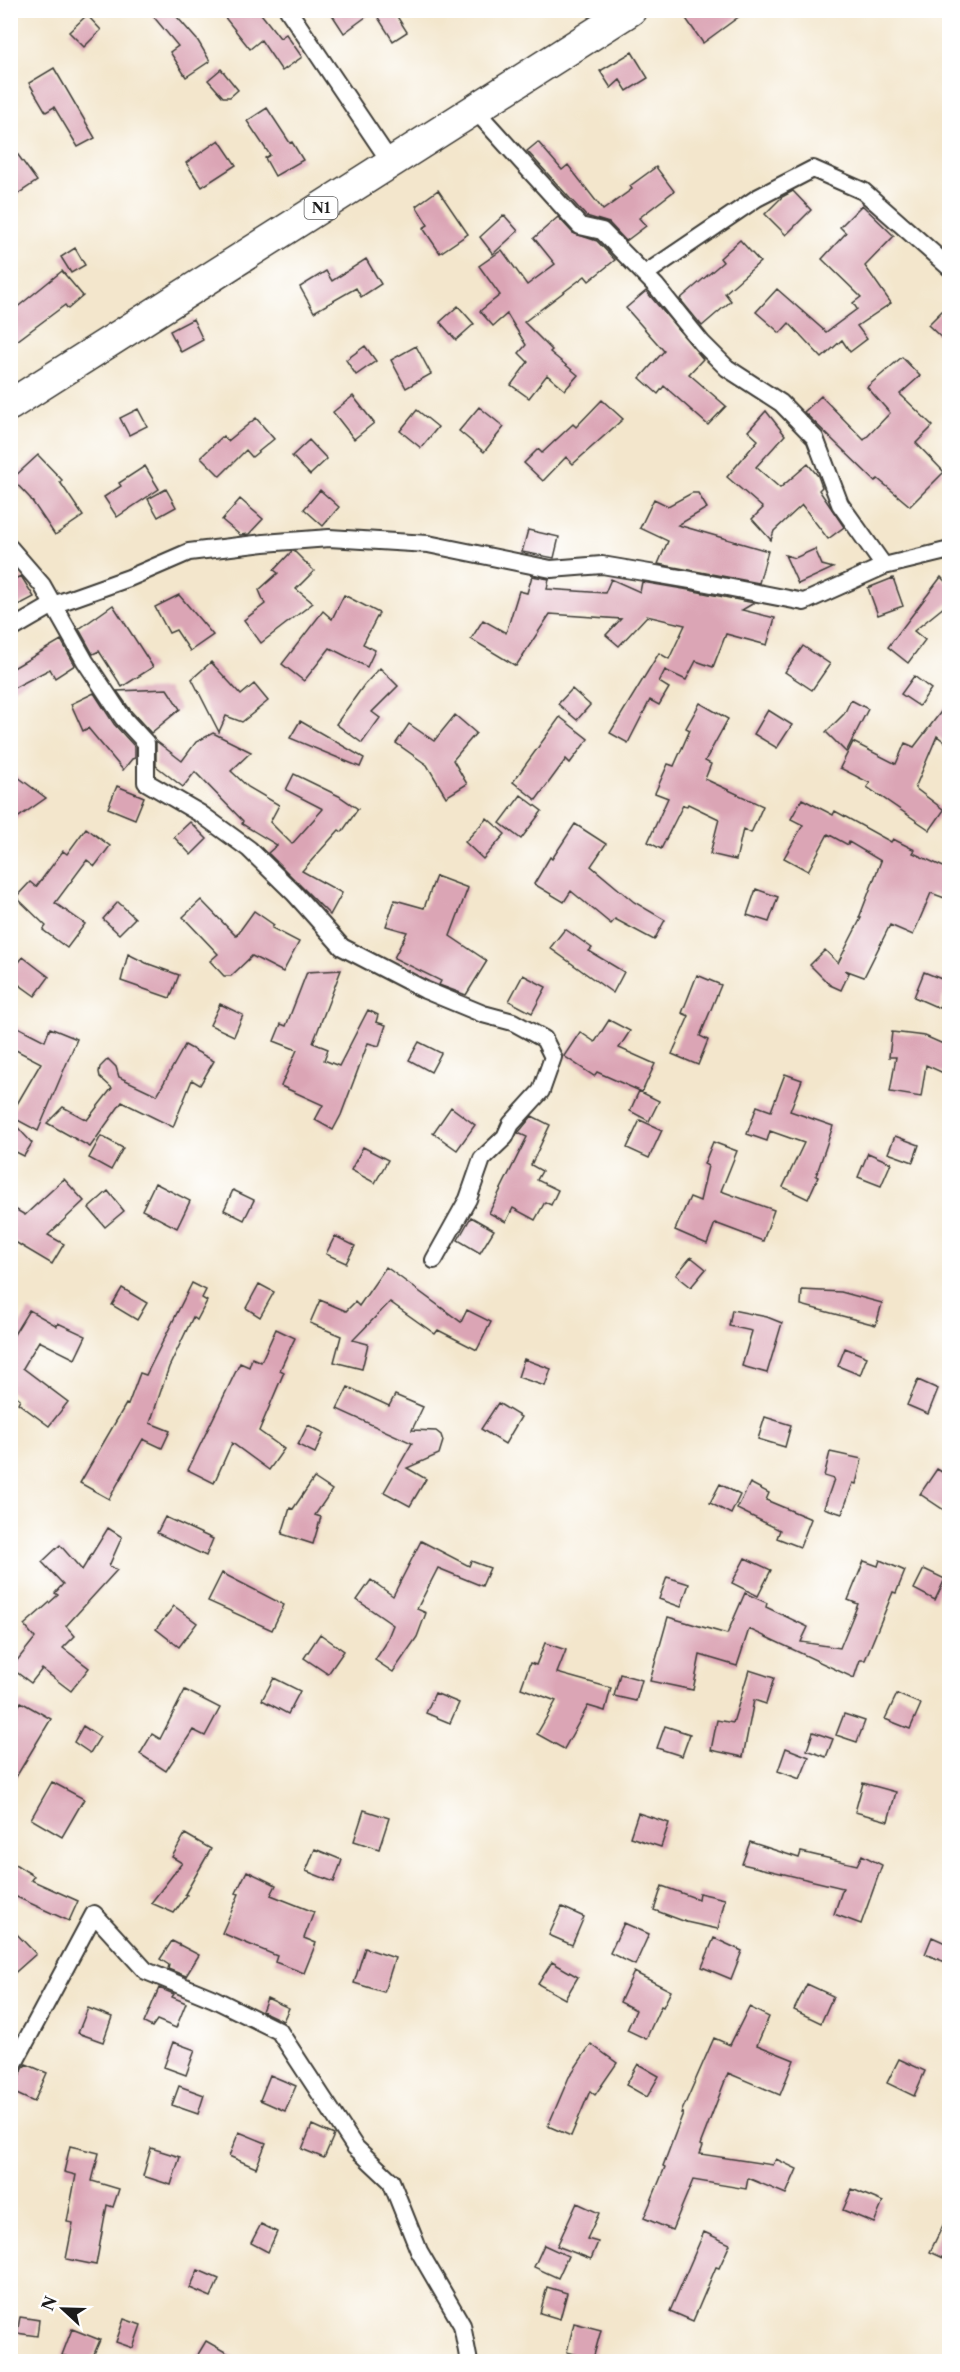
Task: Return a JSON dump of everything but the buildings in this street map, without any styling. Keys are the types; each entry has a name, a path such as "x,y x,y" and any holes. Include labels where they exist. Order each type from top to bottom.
{"highway":[{"name":"N1","path":"10,405 631,10"}],"street":[{"path":"288,10 391,163"},
{"path":"475,110 580,226 602,231 645,274 702,343 727,368 781,403 815,438 840,504 884,566"},
{"path":"645,274 757,198 813,169 863,191 950,268"},
{"path":"10,630 53,605 129,578 189,552 330,538 428,544 551,569 602,566 691,580 804,602 884,566 945,552 950,567"},
{"path":"10,548 42,585 85,661 123,718 146,743 146,782 201,814 249,849 294,893 342,947 425,990 483,1014 513,1022 544,1039 553,1057 542,1091 511,1124 505,1137 482,1159 468,1199 434,1260"},
{"path":"10,2071 94,1914 146,1971 214,1999 279,2031 355,2147 391,2181 419,2251 462,2325 469,2361"}]}
